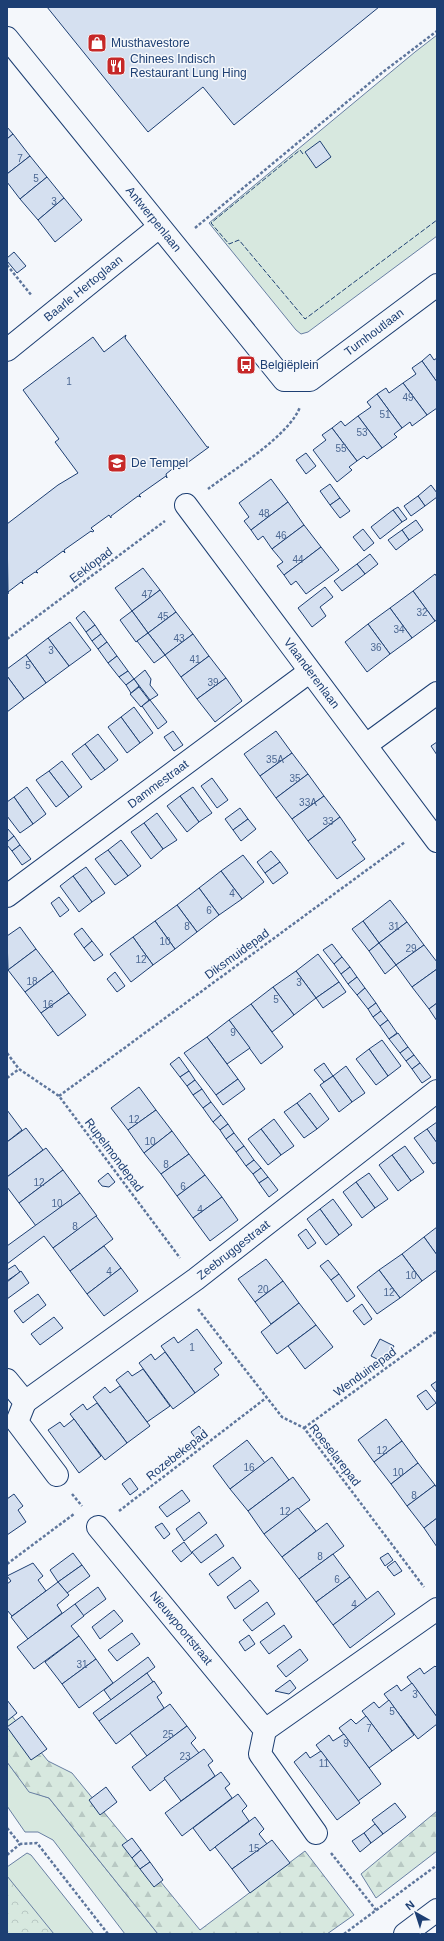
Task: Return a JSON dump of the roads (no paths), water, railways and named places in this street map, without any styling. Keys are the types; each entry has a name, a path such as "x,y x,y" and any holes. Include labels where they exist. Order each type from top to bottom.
{"street":[{"name":"Antwerpenlaan","path":"7,38 284,380 310,380"},
{"name":"Baarle Hertoglaan","path":"7,350 159,227"},
{"name":"Turnhoutlaan","path":"310,380 437,285"},
{"name":"Vlaanderenlaan","path":"186,505 309,672 366,745 432,834"},
{"name":"Dammestraat","path":"7,896 309,672"},
{"path":"366,745 437,693"},
{"name":"Zeebruggestraat","path":"25,1402 188,1284 437,1091"},
{"path":"7,1380 25,1402 17,1422 56,1475"},
{"name":"Nieuwpoortstraat","path":"98,1527 265,1730"},
{"path":"316,1833 260,1754 265,1730 432,1600"},
{"path":"405,1934 437,1910"}],"place":[{"name":"Musthavestore","path":"97,43"},
{"name":"Chinees Indisch Restaurant Lung Hing","path":"116,66"},
{"name":"Belgiëplein","path":"246,365"},
{"name":"De Tempel","path":"117,463"}]}
